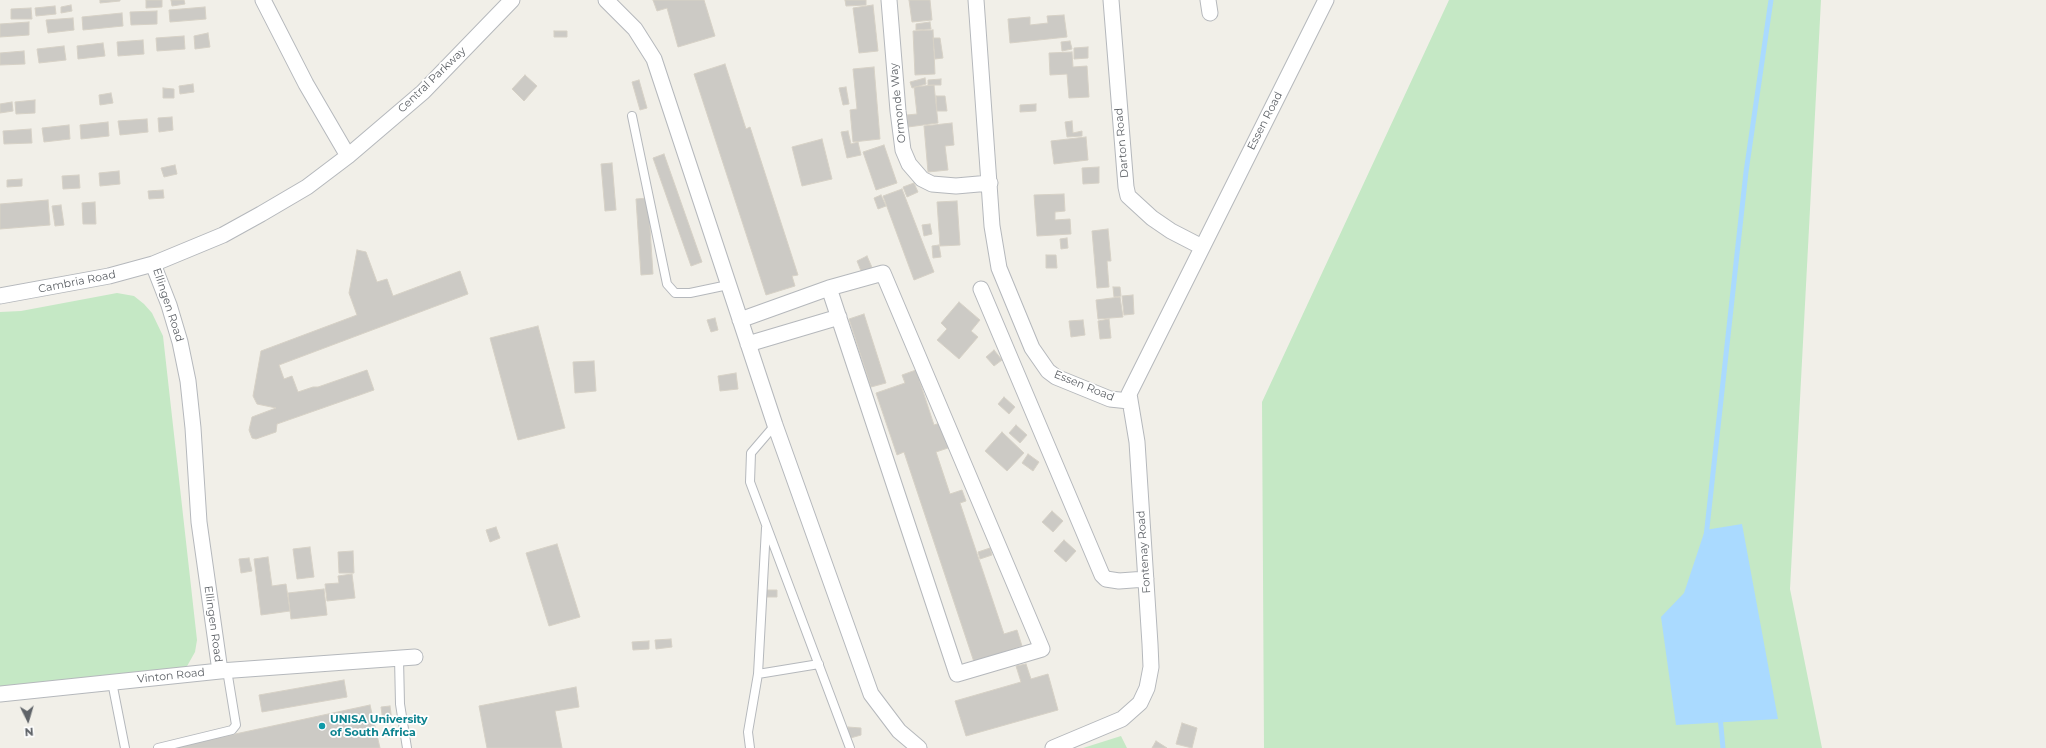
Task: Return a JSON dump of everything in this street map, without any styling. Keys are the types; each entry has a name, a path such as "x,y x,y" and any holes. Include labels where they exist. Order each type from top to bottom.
{"street":[{"path":"264,0 306,84 348,156"},
{"name":"Central Parkway","path":"348,156 423,92 512,0"},
{"path":"606,0 635,29 654,59 774,425 871,694 900,731 919,748"},
{"name":"Ormonde Way","path":"889,0 898,111 903,150 909,164 922,179 932,184 956,186 990,183"},
{"name":"Essen Road","path":"976,0 992,226 999,268 1036,354 1048,371 1056,377 1110,399 1129,401 1129,394 1326,0"},
{"name":"Darton Road","path":"1111,0 1126,187 1128,196 1152,218 1171,231 1202,247"},
{"name":"Ellingen Road","path":"223,671 199,522 193,428 188,381 180,342 169,305 153,264 223,235 261,214 307,187 348,156"},
{"name":"Cambria Road","path":"1,296 109,276 153,264"},
{"path":"740,320 829,288 883,273 1042,649 957,674 829,288"},
{"path":"981,289 1102,575 1106,579 1119,581 1146,579"},
{"path":"748,344 839,317"},
{"name":"Fontenay Road","path":"1053,748 1122,719 1140,703 1147,688 1151,667 1146,579 1137,442 1129,401"},
{"name":"Vinton Road","path":"0,694 223,671 415,657"}],"lane":[{"path":"632,116 667,284 675,293 690,293 728,285"},
{"path":"774,425 754,448 750,465 750,482 850,748"},
{"path":"750,748 748,732 758,674 766,525"},
{"path":"399,658 400,704 407,748"},
{"path":"758,674 819,664"},
{"path":"158,748 232,730 236,725 223,671"},
{"path":"112,682 125,748"}],"green space":[{"path":"1449,0 1821,0 1790,589 1822,748 1264,748 1262,402"},
{"path":"117,293 134,296 144,304 152,313 163,336 197,640 195,652 186,668 0,689 0,312 21,311"},
{"path":"1121,736 1127,748 1083,748"}],"water":[{"path":"1742,524 1778,719 1676,725 1661,617 1684,593 1705,530"}],"building":[{"path":"100,0 120,0 120,1 100,3"},
{"path":"146,0 162,0 162,7 146,8"},
{"path":"171,0 184,0 185,4 172,6"},
{"path":"653,0 704,0 715,36 678,47 667,8 657,11"},
{"path":"845,0 866,0 866,5 846,6"},
{"path":"909,0 930,0 932,20 912,22"},
{"path":"71,5 72,11 61,13 61,7"},
{"path":"873,5 878,51 859,53 853,8"},
{"path":"55,6 56,14 36,16 35,8"},
{"path":"205,7 206,19 170,22 169,10"},
{"path":"31,8 32,19 11,19 11,9"},
{"path":"157,11 157,24 131,25 130,12"},
{"path":"122,13 123,26 83,30 82,17"},
{"path":"1064,15 1067,37 1010,43 1008,19 1030,17 1030,25 1048,23 1047,16"},
{"path":"73,18 74,30 48,33 46,20"},
{"path":"29,22 29,35 0,37 0,24"},
{"path":"930,22 931,29 916,30 916,24"},
{"path":"933,30 935,74 915,75 913,31"},
{"path":"554,31 567,31 567,37 554,37"},
{"path":"208,33 210,47 195,49 194,36"},
{"path":"184,36 185,49 157,51 156,38"},
{"path":"933,38 940,38 943,58 935,59"},
{"path":"143,40 144,54 118,56 117,42"},
{"path":"1070,41 1072,49 1062,51 1061,42"},
{"path":"103,43 105,56 78,59 77,46"},
{"path":"64,46 66,60 39,63 37,49"},
{"path":"1088,47 1088,58 1074,59 1074,48"},
{"path":"24,51 25,64 0,65 0,53"},
{"path":"1072,52 1073,67 1087,66 1089,97 1069,98 1067,74 1050,75 1049,53"},
{"path":"725,64 746,129 750,127 798,275 792,276 795,286 766,295 694,74"},
{"path":"874,67 880,139 853,142 850,110 857,109 853,69"},
{"path":"525,75 537,86 524,101 512,89"},
{"path":"925,78 926,84 912,88 910,82"},
{"path":"941,79 941,85 928,85 928,80"},
{"path":"639,80 647,108 640,110 632,82"},
{"path":"193,84 194,92 180,94 179,86"},
{"path":"934,85 938,123 908,127 907,115 917,114 914,87"},
{"path":"846,87 849,104 843,105 839,88"},
{"path":"163,88 174,89 174,98 163,98"},
{"path":"111,93 113,103 100,105 99,95"},
{"path":"936,96 945,96 947,111 937,111"},
{"path":"35,100 35,113 16,114 15,102"},
{"path":"12,102 13,111 0,113 0,104"},
{"path":"1036,104 1036,111 1020,112 1020,105"},
{"path":"172,117 173,130 159,132 158,118"},
{"path":"147,119 148,132 120,135 118,121"},
{"path":"1072,121 1073,133 1082,131 1082,136 1067,137 1065,122"},
{"path":"108,122 109,136 81,139 80,125"},
{"path":"952,123 954,145 945,146 948,170 928,172 924,126"},
{"path":"69,125 70,139 44,142 42,128"},
{"path":"31,129 32,143 4,144 3,131"},
{"path":"848,131 851,144 858,142 861,155 847,158 841,132"},
{"path":"1086,137 1088,160 1054,164 1051,141"},
{"path":"822,139 832,179 802,186 792,147"},
{"path":"884,145 897,183 876,190 863,152"},
{"path":"664,154 702,262 691,266 653,158"},
{"path":"612,163 616,210 605,211 601,164"},
{"path":"175,165 177,174 164,177 161,168"},
{"path":"1099,167 1099,183 1083,184 1082,168"},
{"path":"119,171 120,184 100,186 99,173"},
{"path":"79,175 80,188 63,189 62,176"},
{"path":"22,179 22,186 7,187 7,180"},
{"path":"914,183 918,192 907,197 903,187"},
{"path":"902,189 934,272 914,280 883,196"},
{"path":"163,190 164,198 149,199 148,191"},
{"path":"1064,194 1065,211 1055,212 1055,220 1070,219 1071,234 1037,236 1034,195"},
{"path":"881,195 886,206 878,209 874,198"},
{"path":"648,198 653,274 641,275 636,199"},
{"path":"48,200 50,225 0,229 0,204"},
{"path":"957,201 960,245 940,246 937,202"},
{"path":"95,202 96,224 83,224 82,203"},
{"path":"61,205 64,225 55,226 52,206"},
{"path":"930,224 932,234 924,236 922,225"},
{"path":"1108,229 1111,261 1107,261 1109,287 1097,288 1092,231"},
{"path":"1067,238 1068,248 1061,249 1060,239"},
{"path":"939,245 941,257 933,258 932,246"},
{"path":"357,250 366,252 377,282 387,279 393,296 460,271 468,294 279,365 284,379 292,376 298,392 313,387 318,387 367,370 374,390 277,424 276,432 256,439 252,438 249,430 252,417 276,408 257,404 253,396 261,351 357,315 349,293"},
{"path":"1046,255 1056,255 1057,268 1046,268"},
{"path":"867,256 874,272 863,276 857,261"},
{"path":"1113,287 1120,287 1121,296 1114,297"},
{"path":"1133,295 1134,314 1124,315 1122,296"},
{"path":"1120,297 1123,317 1098,319 1096,300"},
{"path":"959,302 980,320 971,331 978,337 959,359 937,340 947,329 941,323"},
{"path":"864,314 886,383 871,387 849,319"},
{"path":"715,318 718,330 711,332 707,320"},
{"path":"1109,319 1111,338 1100,339 1098,321"},
{"path":"1083,320 1085,335 1071,337 1069,321"},
{"path":"538,326 565,428 518,440 490,338"},
{"path":"994,350 1002,360 994,366 986,357"},
{"path":"594,361 596,391 575,393 573,362"},
{"path":"916,370 934,425 940,423 948,448 936,452 950,494 962,490 966,501 960,503 1004,634 1017,630 1022,646 974,662 904,452 897,455 876,393 905,383 902,375"},
{"path":"736,373 738,389 720,391 718,376"},
{"path":"1004,397 1015,407 1009,414 998,404"},
{"path":"1016,425 1027,435 1020,443 1009,433"},
{"path":"1002,432 1024,453 1007,471 985,451"},
{"path":"1028,454 1039,462 1033,471 1022,463"},
{"path":"1052,511 1063,521 1053,532 1042,522"},
{"path":"496,527 500,538 490,542 486,530"},
{"path":"1064,540 1076,551 1066,562 1054,551"},
{"path":"557,544 580,617 549,626 526,553"},
{"path":"310,547 314,577 297,579 293,549"},
{"path":"990,548 992,555 980,559 978,552"},
{"path":"353,551 354,573 339,573 338,552"},
{"path":"268,557 272,586 286,584 290,611 261,615 254,559"},
{"path":"249,558 252,571 241,573 239,559"},
{"path":"352,574 355,598 327,601 325,584 339,583 338,576"},
{"path":"324,589 327,615 291,619 288,593"},
{"path":"766,590 777,590 777,597 767,597"},
{"path":"671,639 672,647 656,649 655,640"},
{"path":"649,641 649,649 633,650 632,642"},
{"path":"1026,664 1031,679 1048,674 1058,710 966,736 955,701 1021,682 1016,666"},
{"path":"344,680 347,697 262,712 259,695"},
{"path":"576,687 579,707 555,711 562,748 487,748 479,706"},
{"name":"UNISA University of South Africa","path":"370,705 380,748 170,748"},
{"path":"390,706 392,721 383,722 381,707"},
{"path":"1182,723 1197,728 1192,748 1176,744"},
{"path":"848,727 861,728 861,735 847,739"},
{"path":"1156,741 1167,748 1152,748"}],"waterway":[{"path":"1706,537 1746,172 1771,0"},
{"path":"1720,716 1723,748"}],"place":[{"name":"UNISA University of South Africa","path":"322,726"}]}
